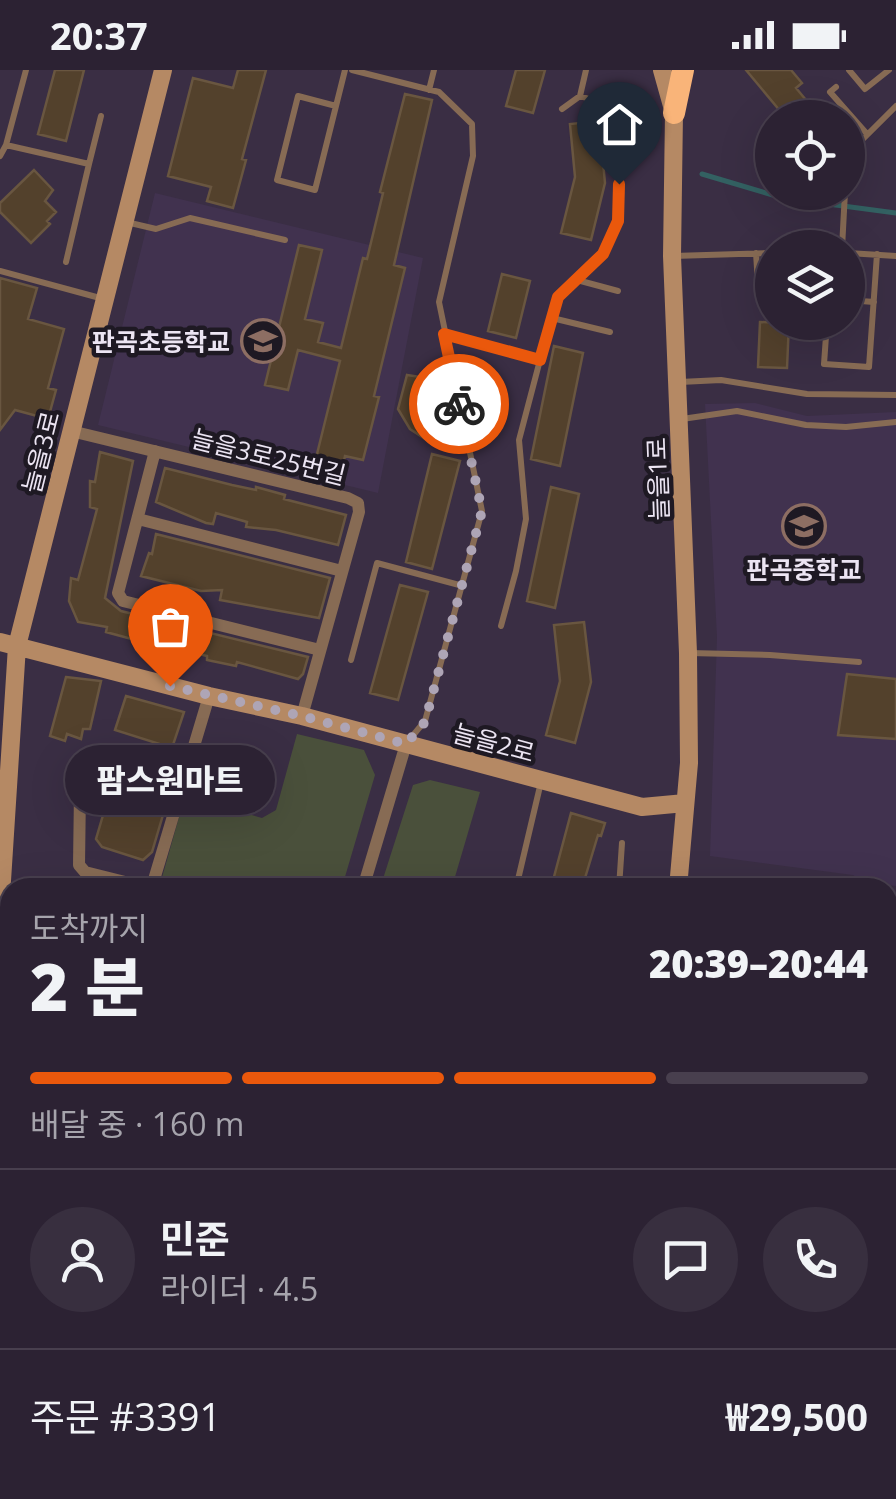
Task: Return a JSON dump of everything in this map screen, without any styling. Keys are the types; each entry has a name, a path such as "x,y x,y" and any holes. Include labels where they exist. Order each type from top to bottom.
{"highway":[{"path":"674,113 683,70"}],"street":[{"name":"늘을3로","path":"1,878 8,644 71,431 164,70"},
{"name":"늘을1로","path":"662,70 674,113 672,256 688,653 688,763 679,878"},
{"name":"늘을3로25번길","path":"71,431 358,502 359,512 302,716"},
{"path":"155,451 118,593 123,600 320,650"},
{"path":"138,520 342,571"},
{"name":"늘을2로","path":"8,644 302,716 642,807 685,802"},
{"path":"155,878 209,696"},
{"path":"366,878 406,744"},
{"path":"109,878 85,872 79,865 83,782 93,778 178,802"}],"lane":[{"path":"0,156 26,70"},
{"path":"336,106 298,96 276,180 315,190 349,70 439,92 472,124 474,156 439,302 482,511 425,722 406,744"},
{"path":"429,90 434,70"},
{"path":"562,109 580,96 586,70"},
{"path":"849,70 865,90 889,70"},
{"path":"836,88 830,92 868,134"},
{"path":"500,626 526,519 519,440 558,297 603,254 618,221 620,109 580,96"},
{"path":"865,140 896,106"},
{"path":"66,262 101,116"},
{"path":"6,145 89,164"},
{"path":"125,222 156,229 190,218 285,240"},
{"path":"672,256 755,253"},
{"path":"865,254 896,256"},
{"path":"826,340 824,364 870,367 877,254"},
{"path":"0,271 105,300"},
{"path":"576,280 618,292"},
{"path":"865,301 874,302"},
{"path":"552,318 610,332"},
{"path":"444,334 540,360"},
{"path":"678,382 720,380 808,394 896,395"},
{"path":"680,419 737,411 806,425 846,427 896,422"},
{"path":"351,660 378,563 464,586"},
{"path":"688,653 859,662"},
{"path":"518,878 541,781"},
{"path":"619,878 622,842"}],"shaded area":[{"name":"판곡초등학교","path":"155,193 423,258 378,493 98,425"},
{"path":"755,403 807,416 896,412 896,878 858,878 710,856 717,637 705,404"}],"green space":[{"path":"297,734 364,750 375,775 345,878 162,878 185,796 262,818 276,810"},
{"path":"430,780 480,792 455,878 383,878 413,785"}],"building":[{"path":"55,70 84,70 66,141 38,134"},
{"path":"238,70 266,70 233,208 207,201 211,187 168,176 193,78 233,88"},
{"path":"516,70 545,70 533,113 506,106"},
{"path":"746,70 791,70 802,83 796,88 806,100 771,100"},
{"path":"405,94 432,100 394,265 405,268 363,460 345,456 343,465 316,458 340,361 298,350 288,390 265,385 299,245 322,250 305,319 323,323 318,342 341,348 363,258 367,259"},
{"path":"599,121 605,183 591,240 561,233 575,177 570,124"},
{"path":"34,170 53,190 45,201 56,212 31,243 0,212 0,203"},
{"path":"502,274 530,281 516,338 488,331"},
{"path":"0,278 37,288 28,319 64,329 48,388 56,390 48,419 15,410 0,430"},
{"path":"759,340 788,340 787,368 758,367"},
{"path":"554,346 583,353 560,466 531,459"},
{"path":"407,375 434,379 444,437 430,442 410,429 398,409"},
{"path":"100,452 133,461 105,598 121,611 308,657 298,679 237,662 236,666 207,660 207,656 179,649 180,645 139,641 106,632 107,627 78,622 69,601 71,578 78,580 97,509 90,507 90,481 95,482"},
{"path":"432,454 460,461 432,569 406,562"},
{"path":"165,468 256,487 285,495 284,499 346,515 338,545 246,527 247,522 216,513 213,524 206,523 156,502"},
{"path":"551,487 579,494 555,608 527,601"},
{"path":"156,534 330,578 319,618 220,600 222,590 201,591 141,576"},
{"path":"400,585 428,592 398,700 370,693"},
{"path":"584,622 591,682 575,743 546,735 560,681 554,625"},
{"path":"847,674 896,679 896,739 838,735"},
{"path":"66,677 101,681 90,729 83,729 81,739 67,734 65,741 50,736"},
{"path":"126,696 184,712 172,748 115,730"},
{"path":"103,791 165,808 152,852 143,860 102,847 96,839 106,805 99,803"},
{"path":"571,813 605,823 585,878 554,878"}],"waterway":[{"path":"702,174 783,198 896,213"}],"way so far":[{"path":"170,686 406,744 425,722 482,511 459,404"}],"place":[{"name":"판곡초등학교","path":"263,341"},
{"name":"판곡중학교","path":"804,526"},
{"name":"팜스원마트","path":"170,686"}],"route":[{"path":"459,404 444,334 540,360 558,297 603,254 618,221 619,184"}]}
